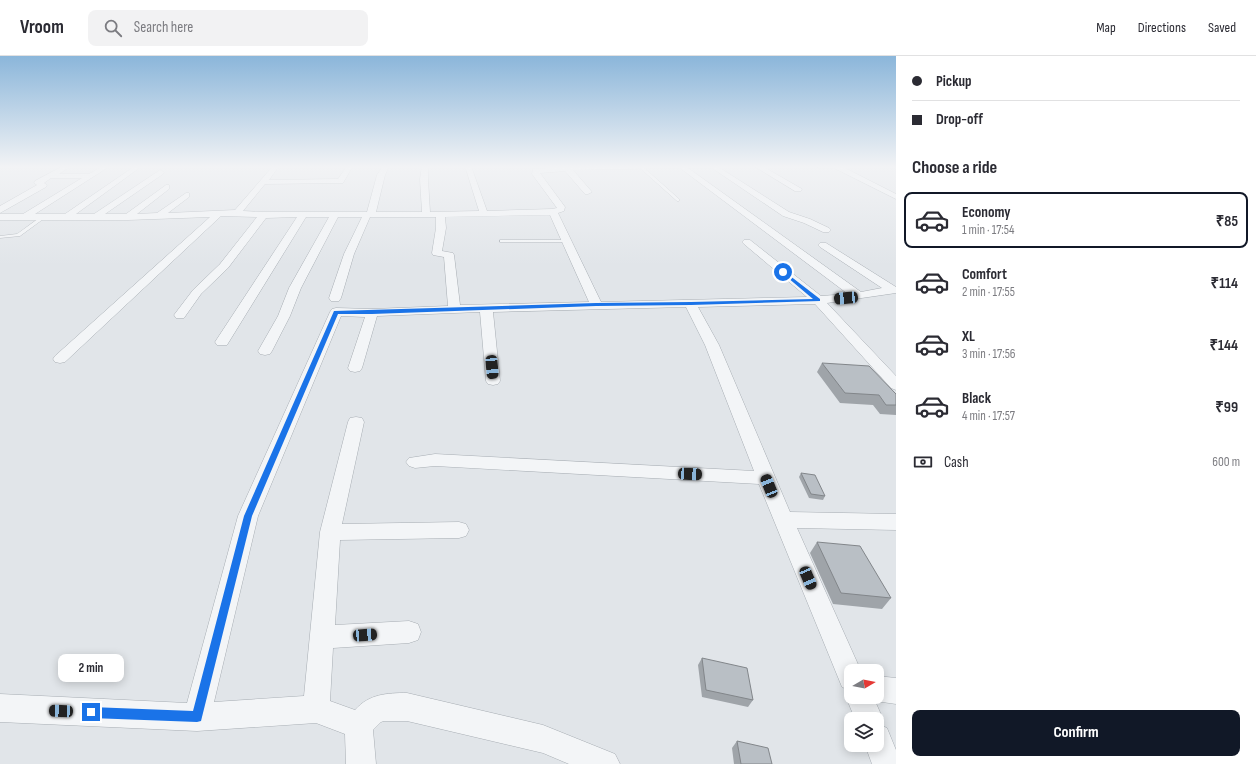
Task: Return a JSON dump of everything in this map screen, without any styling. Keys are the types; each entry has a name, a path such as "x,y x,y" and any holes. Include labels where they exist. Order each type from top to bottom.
{"street":[{"path":"0,210 19,199"},
{"path":"25,217 54,199"},
{"path":"66,217 92,199"},
{"path":"96,217 122,199"},
{"path":"128,217 151,199"},
{"path":"159,216 181,199"},
{"path":"237,213 249,199"},
{"path":"335,298 350,254 369,215 374,199"},
{"path":"429,199 433,215 442,228 437,253 448,255 454,309"},
{"path":"479,199 484,214"},
{"path":"0,217 128,217 237,213 263,215 433,215 553,212 561,209 555,199"},
{"path":"726,199 859,296"},
{"path":"763,199 786,214 807,221 826,230"},
{"path":"553,212 596,304"},
{"path":"60,359 218,214"},
{"path":"180,315 197,292 224,266 263,215"},
{"path":"222,342 303,215"},
{"path":"265,351 284,316 295,288 335,215"},
{"path":"747,242 818,300 896,385"},
{"path":"823,245 894,290"},
{"path":"197,717 248,516 336,312 372,313 596,304 691,304 818,300 859,296 873,292 894,290"},
{"path":"691,304 712,345 766,478 845,664"},
{"path":"486,308 493,381"},
{"path":"355,368 372,313"},
{"path":"316,709 330,532 356,422"},
{"path":"415,462 435,460 766,478"},
{"path":"784,520 896,522"},
{"path":"330,532 459,530"},
{"path":"322,637 409,632"},
{"path":"884,690 896,691"},
{"path":"361,764 359,725 372,711 384,706 407,707 543,739 604,764"},
{"path":"0,708 197,717 316,709 359,725"},
{"path":"882,752 887,764"}],"lane":[{"path":"0,237 18,235 44,217"},
{"path":"502,241 566,241"}],"building":[{"path":"822,363 869,366 896,394 896,405 886,405 879,395 845,393"},
{"path":"801,473 815,475 825,496 811,494"},
{"path":"817,542 860,546 891,598 841,593"},
{"path":"702,658 747,668 753,700 706,690"},
{"path":"737,741 768,748 772,764 741,764"}],"route":[{"path":"91,712 197,717 248,516 336,312 372,313 596,304 691,304 818,300 783,272"}]}
